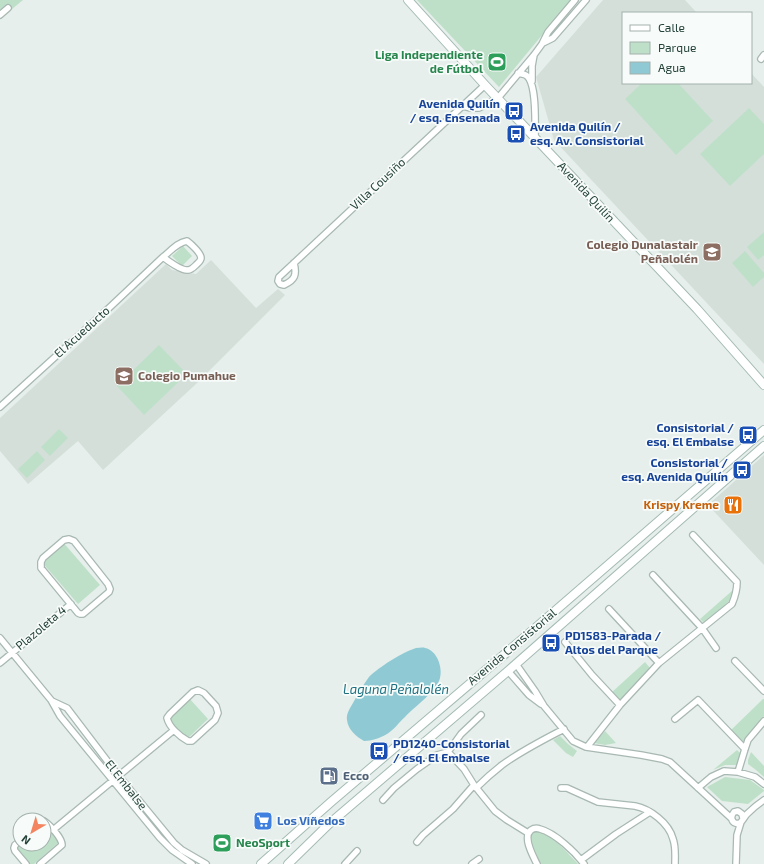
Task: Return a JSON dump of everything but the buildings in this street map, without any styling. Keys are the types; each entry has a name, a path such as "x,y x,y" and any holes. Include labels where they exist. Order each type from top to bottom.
{"main road":[{"name":"Avenida Quilín","path":"408,0 485,85 697,309 764,385"},
{"name":"Avenida Consistorial","path":"261,864 318,813 764,430"},
{"name":"Avenida Consistorial","path":"288,864 329,824 508,671 763,447"},
{"path":"671,511 673,518 678,521"},
{"path":"640,538 647,540 649,548"},
{"path":"422,724 427,724 432,727 432,737"}],"street":[{"path":"463,106 479,108 498,98 534,55 548,32 575,0"},
{"path":"542,44 553,38 586,0"},
{"path":"0,15 8,8"},
{"path":"534,55 532,82 535,105 535,138"},
{"path":"518,73 526,75 532,82"},
{"name":"Villa Cousiño","path":"294,263 485,85"},
{"name":"El Acueducto","path":"0,407 109,308 173,247 187,241 192,244 200,254 201,260 195,266 186,270 176,266 163,257"},
{"path":"587,747 620,705 659,662 732,604 736,596 737,582 693,535"},
{"path":"69,539 74,541 108,584 110,589 109,592 83,614 80,614 71,604 41,568 43,558 64,540 69,539"},
{"path":"653,575 702,628 716,648"},
{"name":"Plazoleta 4","path":"0,662 71,604"},
{"path":"609,610 659,662"},
{"name":"El Embalse","path":"0,638 52,700 60,716 166,845 177,855 192,864"},
{"path":"565,642 592,675 620,705"},
{"path":"735,661 764,691"},
{"path":"516,664 544,706 573,741 587,747 666,760 679,769 732,820 737,823 742,820 753,807"},
{"path":"508,671 529,695 544,706"},
{"path":"198,690 204,693 216,706 218,713 214,720 192,741 183,739 174,730 167,718 193,692 198,690"},
{"name":"El Embalse","path":"52,700 67,708 118,775 174,843 182,850 206,864"},
{"path":"675,719 698,700 745,749"},
{"path":"383,800 394,788 417,769 437,755 448,752 461,734 481,715"},
{"path":"738,772 748,740 764,721"},
{"path":"40,864 62,845 62,842 53,830 174,730"},
{"path":"417,842 422,835 453,809 475,786 494,771 508,761 564,730"},
{"path":"448,752 464,769 475,786 495,811 528,833"},
{"path":"698,788 710,777 724,771 738,772 755,777 764,784"},
{"path":"561,788 567,788 598,802 639,806 650,812 662,822 671,833 675,847 675,864"},
{"path":"737,835 731,816 737,812 753,807 764,800"},
{"path":"721,808 742,814 742,820 737,835 736,864"},
{"path":"537,864 527,839 528,833 532,830 537,828 546,831 565,844 582,862 616,834 650,812"},
{"path":"345,864 357,851"},
{"path":"16,852 26,864"},
{"path":"472,864 478,859"}],"shaded area":[{"name":"Colegio Dunalastair Peñalolén","path":"603,0 685,0 696,12 622,12 622,84 752,84 752,74 764,87 764,364 554,140 536,77"},
{"name":"Colegio Pumahue","path":"211,260 256,308 278,289 285,295 196,384 103,470 78,441 28,484 0,451 0,418 166,264 172,270 196,274"},
{"path":"764,455 764,565 708,505"}],"green space":[{"path":"0,0 23,0 0,19"},
{"name":"Liga Independiente de Fútbol","path":"417,0 571,0 499,87"},
{"path":"641,84 679,84 713,121 676,155 625,99"},
{"path":"749,108 764,124 764,154 730,186 700,154"},
{"path":"764,232 764,255 758,260 747,247"},
{"path":"183,246 192,256 182,266 172,256"},
{"path":"745,251 764,273 764,277 753,287 732,263"},
{"path":"159,345 187,374 144,415 117,386"},
{"path":"59,429 68,438 50,456 41,447"},
{"path":"37,451 45,460 27,478 18,469"},
{"path":"62,541 100,585 78,604 40,560"},
{"path":"733,590 729,601 705,624 700,619"},
{"path":"645,662 650,668 621,700 618,701 611,693"},
{"path":"189,698 208,719 186,740 167,719"},
{"path":"763,699 764,716 745,741 741,741 731,730"},
{"path":"605,731 616,743 605,745 594,743"},
{"path":"560,736 577,751 573,757 566,753 553,740"},
{"path":"737,750 741,754 738,765 725,765 713,770"},
{"path":"751,752 764,766 764,777 748,764"},
{"path":"725,777 750,780 764,791 748,804 722,801 707,787"},
{"path":"536,831 554,840 578,864 541,864 533,849 530,838 531,834"},
{"path":"52,834 59,842 52,848"},
{"path":"17,852 48,852 34,864 28,864"}],"water":[{"name":"Laguna Peñalolén","path":"416,648 429,649 436,656 441,669 438,683 435,688 390,732 376,739 364,741 353,733 349,727 347,720 348,711 373,673 398,656"}],"place":[{"name":"Liga Independiente de Fútbol","path":"497,62"},
{"name":"Avenida Quilín / esq. Ensenada","path":"514,111"},
{"name":"Avenida Quilín / esq. Av. Consistorial","path":"516,134"},
{"name":"Colegio Dunalastair Peñalolén","path":"712,252"},
{"name":"Colegio Pumahue","path":"124,376"},
{"name":"Consistorial / esq. El Embalse","path":"748,435"},
{"name":"Consistorial / esq. Avenida Quilín","path":"742,470"},
{"name":"Krispy Kreme","path":"733,505"},
{"name":"PD1583-Parada / Altos del Parque","path":"551,643"},
{"name":"PD1240-Consistorial / esq. El Embalse","path":"379,751"},
{"name":"Ecco","path":"329,776"},
{"name":"Los Viñedos","path":"263,821"},
{"name":"NeoSport","path":"222,843"}]}
